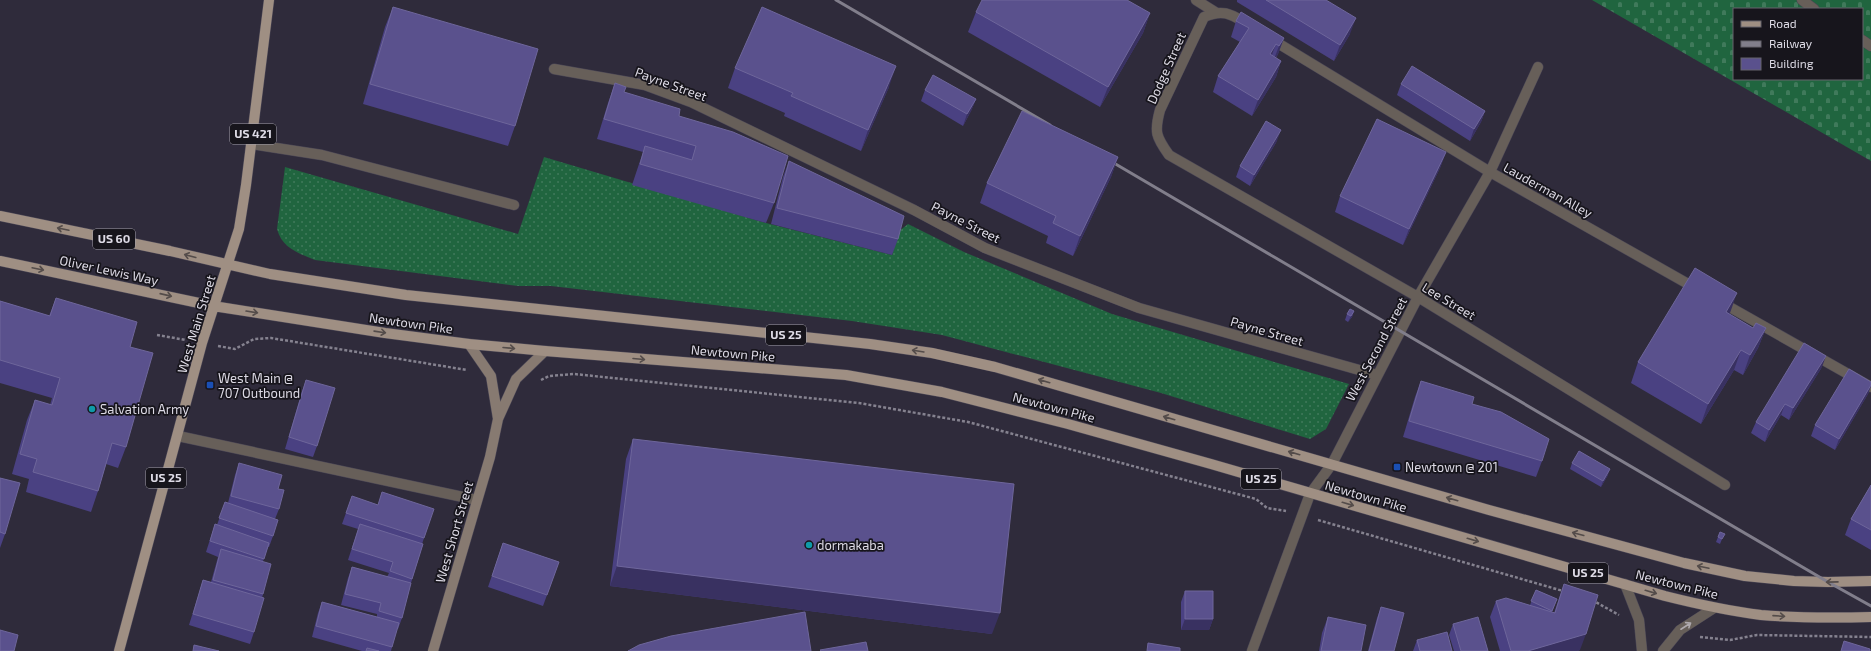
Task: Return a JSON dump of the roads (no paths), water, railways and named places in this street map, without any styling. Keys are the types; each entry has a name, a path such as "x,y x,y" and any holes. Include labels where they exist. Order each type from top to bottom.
{"main road":[{"name":"West Main Street","path":"119,651 213,306 228,266 239,229 269,0"},
{"name":"US 60","path":"0,216 170,250 228,266"},
{"name":"Oliver Lewis Way","path":"0,261 213,306"},
{"name":"Newtown Pike","path":"228,266 299,280 406,295 870,344 932,353 1002,369 1489,510 1684,563 1745,576 1794,581 1871,581"},
{"name":"Newtown Pike","path":"213,306 302,321 469,344 846,375 942,392 1068,424 1625,584 1714,608 1762,615 1813,618 1871,617"},
{"name":"West Short Street","path":"469,344 491,376 498,419"},
{"name":"West Short Street","path":"433,651 477,500 498,419 516,379 545,351"}],"street":[{"name":"Lauderman Alley","path":"1196,0 1215,12 1229,14 1490,172 1871,387"},
{"path":"1802,0 1813,8"},
{"name":"Dodge Street","path":"1160,142 1156,131 1160,110 1204,17 1215,12"},
{"name":"West Second Street","path":"1252,651 1310,494 1332,464 1418,297 1490,172 1538,67"},
{"name":"Payne Street","path":"554,69 645,86 691,102 914,210 985,248 1139,308 1377,375"},
{"name":"Lee Street","path":"1160,142 1169,155 1184,165 1418,297 1725,485"},
{"path":"251,144 322,155 514,206"},
{"path":"178,436 477,500"},
{"path":"1625,584 1639,620 1642,651"},
{"path":"1663,651 1680,630 1714,608"}],"railway":[{"path":"836,0 1050,125"},
{"path":"1107,159 1871,606"}],"place":[{"name":"West Main @ 707 Outbound","path":"210,385"},
{"name":"Salvation Army","path":"92,409"},
{"name":"Newtown @ 201","path":"1397,467"},
{"name":"dormakaba","path":"809,545"}]}
